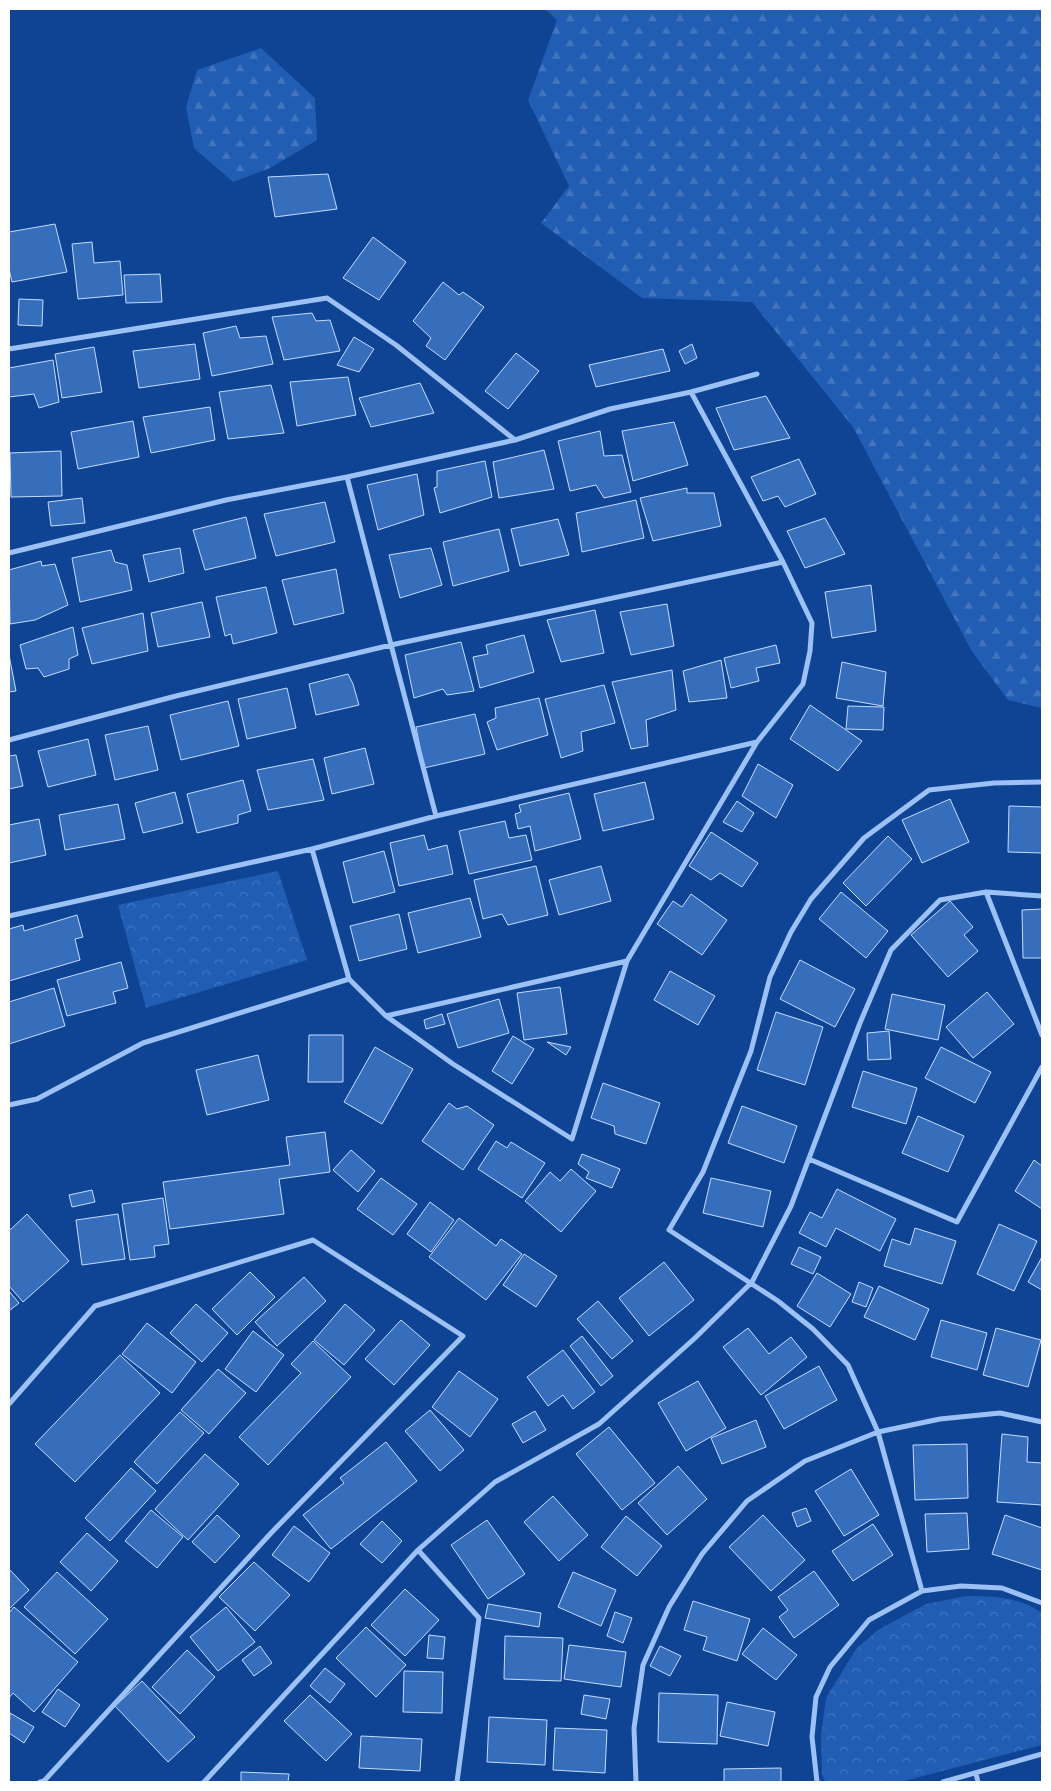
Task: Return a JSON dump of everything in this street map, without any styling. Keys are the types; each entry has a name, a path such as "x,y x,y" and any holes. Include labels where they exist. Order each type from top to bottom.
{"street":[{"path":"9,348 327,298 396,345 515,440"},
{"path":"9,553 226,500 347,477 515,440 610,409 691,392 758,374"},
{"path":"312,849 349,979 386,1016 453,1064 572,1139 628,961 758,742 803,684 810,651 812,623 783,562 691,392"},
{"path":"347,477 436,816"},
{"path":"9,740 176,696 391,645 783,562"},
{"path":"9,916 312,849 436,816 758,742"},
{"path":"922,1591 878,1432 848,1365 813,1329 752,1282 670,1230 703,1172 751,1051 770,977 791,932 811,899 864,838 929,790 994,783 1042,782"},
{"path":"204,1782 418,1550 495,1482 599,1424 695,1338 752,1282 792,1206 890,950 940,900 986,892 1042,896"},
{"path":"986,892 1042,1034"},
{"path":"386,1016 628,961"},
{"path":"9,1105 37,1099 143,1043 349,979"},
{"path":"809,1159 957,1222 1042,1067"},
{"path":"9,1404 95,1306 314,1240 463,1336 272,1532 44,1781 40,1782"},
{"path":"636,1782 634,1728 643,1665 668,1607 702,1554 747,1501 805,1462 878,1432 940,1419 1000,1413 1042,1422"},
{"path":"418,1550 479,1618 457,1782"},
{"path":"817,1782 812,1737 816,1697 830,1667 869,1620 922,1591 961,1586 1002,1588 1042,1603"},
{"path":"943,1782 1042,1754"},
{"path":"976,1774 978,1782"}],"green space":[{"path":"545,9 1042,9 1042,708 1008,700 971,650 853,427 752,302 642,298 541,223 569,186 528,100 557,20"},
{"path":"261,48 315,98 317,140 270,168 233,182 194,148 186,107 197,70"},
{"path":"278,871 307,960 146,1008 118,905"},
{"path":"966,1596 1006,1598 1042,1613 1042,1745 900,1782 825,1782 822,1773 821,1735 826,1698 856,1649 878,1630 926,1604"}],"building":[{"path":"328,174 337,209 275,217 268,177"},
{"path":"55,224 67,272 12,282 9,269 9,232"},
{"path":"373,237 406,262 379,300 343,278"},
{"path":"92,242 94,263 120,261 123,295 78,299 72,244"},
{"path":"160,274 162,302 126,303 124,275"},
{"path":"443,282 459,295 463,292 484,307 445,360 426,346 431,338 413,321"},
{"path":"19,299 43,300 42,326 18,325"},
{"path":"312,313 316,321 330,320 340,351 284,360 272,317"},
{"path":"236,326 240,338 266,336 273,364 212,376 203,333"},
{"path":"354,337 374,349 359,372 337,365"},
{"path":"195,344 200,379 139,388 133,351"},
{"path":"692,344 697,358 685,364 679,351"},
{"path":"94,347 102,392 62,398 55,354"},
{"path":"663,349 670,371 596,387 589,365"},
{"path":"516,353 539,371 508,409 485,391"},
{"path":"53,360 59,402 39,408 34,394 9,397 9,368"},
{"path":"348,377 356,415 297,426 290,382"},
{"path":"420,383 434,413 371,427 359,398"},
{"path":"271,385 284,433 228,439 219,392"},
{"path":"766,396 790,438 734,450 716,408"},
{"path":"210,407 215,440 151,453 143,417"},
{"path":"133,421 139,457 78,469 71,432"},
{"path":"674,422 688,465 633,481 622,431"},
{"path":"600,431 604,456 622,455 631,492 604,498 596,485 570,491 558,441"},
{"path":"544,450 554,489 499,498 493,462"},
{"path":"61,451 62,496 11,497 10,453"},
{"path":"799,459 816,494 785,507 778,496 763,501 751,477"},
{"path":"485,461 492,497 440,513 434,488 437,487 437,471"},
{"path":"417,474 424,515 378,530 367,485"},
{"path":"687,488 687,493 714,493 721,526 653,541 640,498"},
{"path":"82,498 85,523 51,526 48,502"},
{"path":"636,500 644,538 582,552 576,513"},
{"path":"325,502 335,542 276,556 264,514"},
{"path":"246,517 256,558 205,570 193,530"},
{"path":"825,518 845,554 805,568 787,531"},
{"path":"558,519 569,555 520,566 511,529"},
{"path":"499,529 509,571 453,586 443,542"},
{"path":"180,548 184,573 149,582 143,555"},
{"path":"431,548 442,585 400,598 389,555"},
{"path":"111,550 115,562 127,565 132,590 80,602 72,558"},
{"path":"41,561 42,566 55,564 68,605 35,620 10,624 9,570"},
{"path":"336,569 344,613 294,625 282,580"},
{"path":"871,585 876,631 832,638 825,592"},
{"path":"266,587 277,633 233,644 231,634 225,636 216,597"},
{"path":"202,602 210,637 158,647 151,613"},
{"path":"667,604 674,646 631,655 620,612"},
{"path":"595,610 604,653 561,662 547,620"},
{"path":"143,613 148,651 92,664 82,628"},
{"path":"73,627 78,655 69,659 69,669 44,677 38,668 26,669 20,645"},
{"path":"524,635 534,672 480,688 473,657 488,654 486,645"},
{"path":"461,642 474,691 447,695 443,689 414,698 405,655"},
{"path":"776,645 780,663 756,668 759,681 731,688 724,658"},
{"path":"9,655 16,691 9,692"},
{"path":"721,660 727,698 689,702 683,671"},
{"path":"842,662 886,672 883,706 836,698"},
{"path":"672,670 676,710 646,720 648,746 631,749 612,682"},
{"path":"348,674 359,705 316,715 309,684"},
{"path":"604,685 615,723 581,732 583,751 561,758 545,699"},
{"path":"287,688 296,728 247,739 238,699"},
{"path":"539,698 548,735 497,750 487,722 496,718 495,708"},
{"path":"228,701 239,746 181,760 170,715"},
{"path":"810,705 862,741 838,771 790,739"},
{"path":"848,706 884,707 883,730 846,729"},
{"path":"475,714 485,754 424,768 416,727"},
{"path":"148,726 158,770 115,780 105,735"},
{"path":"88,739 96,775 48,787 38,751"},
{"path":"365,748 374,784 332,794 324,758"},
{"path":"16,755 23,786 9,789 9,756"},
{"path":"313,759 324,800 268,810 257,770"},
{"path":"758,764 793,785 776,818 742,796"},
{"path":"243,780 251,811 238,815 238,823 197,833 187,794"},
{"path":"645,782 654,819 603,831 594,794"},
{"path":"175,792 183,823 143,833 135,803"},
{"path":"569,793 581,839 535,851 530,826 518,829 515,814 521,812 519,805"},
{"path":"950,799 969,842 922,863 902,820"},
{"path":"737,801 754,813 742,832 723,822"},
{"path":"118,804 125,839 65,850 59,815"},
{"path":"1009,806 1042,807 1042,853 1008,852"},
{"path":"39,819 46,855 9,863 9,825"},
{"path":"505,821 509,838 526,835 532,860 469,874 459,831"},
{"path":"711,832 758,863 742,887 720,873 711,880 689,866"},
{"path":"424,835 428,850 447,845 453,874 399,886 390,843"},
{"path":"888,836 912,859 866,906 843,883"},
{"path":"384,851 395,892 353,903 343,862"},
{"path":"536,866 548,915 508,925 502,914 483,919 474,880"},
{"path":"601,866 611,901 559,915 549,880"},
{"path":"841,892 888,931 866,958 819,919"},
{"path":"691,894 727,920 702,955 657,924 673,901 682,907"},
{"path":"470,898 481,937 418,953 408,913"},
{"path":"950,901 973,927 964,935 978,951 948,977 911,935"},
{"path":"1042,909 1042,958 1023,958 1022,910"},
{"path":"399,914 407,949 359,961 350,926"},
{"path":"77,915 83,937 75,939 80,960 9,981 9,929 23,925 24,931"},
{"path":"800,960 855,989 835,1027 780,999"},
{"path":"121,962 128,988 113,992 116,1003 67,1016 57,980"},
{"path":"670,971 715,996 698,1025 654,1000"},
{"path":"560,987 567,1034 524,1040 517,993"},
{"path":"54,988 65,1026 9,1044 9,1002"},
{"path":"987,992 1014,1024 973,1058 946,1027"},
{"path":"892,994 945,1005 938,1040 885,1029"},
{"path":"499,999 509,1033 458,1048 447,1014"},
{"path":"776,1012 823,1027 805,1085 757,1070"},
{"path":"442,1014 445,1024 426,1029 424,1020"},
{"path":"889,1031 891,1059 868,1060 867,1033"},
{"path":"309,1035 343,1035 343,1082 308,1082"},
{"path":"513,1036 534,1049 512,1084 492,1071"},
{"path":"547,1042 571,1047 566,1055"},
{"path":"375,1047 413,1069 382,1124 344,1102"},
{"path":"941,1047 991,1072 975,1103 925,1078"},
{"path":"258,1055 269,1100 207,1115 196,1070"},
{"path":"863,1071 917,1088 906,1124 852,1107"},
{"path":"603,1083 660,1103 646,1144 615,1134 614,1126 591,1118"},
{"path":"449,1103 457,1109 467,1106 494,1125 463,1170 422,1141"},
{"path":"742,1106 797,1126 784,1163 728,1143"},
{"path":"918,1116 964,1136 948,1172 902,1153"},
{"path":"325,1132 330,1172 279,1179 284,1214 170,1229 163,1182 290,1165 286,1137"},
{"path":"496,1141 507,1148 511,1142 545,1163 522,1198 478,1169"},
{"path":"351,1150 375,1171 358,1192 333,1170"},
{"path":"582,1154 620,1169 612,1188 586,1178 589,1172 578,1164"},
{"path":"1034,1160 1042,1166 1042,1209 1015,1191"},
{"path":"571,1169 596,1191 561,1232 525,1201 550,1172 560,1181"},
{"path":"381,1178 417,1204 393,1235 357,1209"},
{"path":"711,1178 771,1191 763,1227 703,1213"},
{"path":"837,1189 896,1219 880,1251 836,1228 826,1247 799,1233 810,1212 822,1218"},
{"path":"92,1190 95,1202 72,1207 69,1195"},
{"path":"163,1198 169,1244 154,1246 155,1257 130,1260 122,1204"},
{"path":"430,1202 454,1220 431,1252 407,1234"},
{"path":"27,1214 69,1261 23,1302 9,1286 9,1231"},
{"path":"118,1214 125,1259 82,1265 76,1220"},
{"path":"459,1218 496,1246 501,1239 522,1254 486,1300 429,1257"},
{"path":"999,1224 1037,1241 1014,1291 977,1274"},
{"path":"915,1228 956,1241 942,1284 884,1266 892,1239 910,1245"},
{"path":"799,1247 821,1257 813,1274 791,1264"},
{"path":"524,1254 557,1276 536,1307 503,1285"},
{"path":"1042,1257 1042,1290 1028,1282"},
{"path":"664,1262 694,1300 649,1336 619,1298"},
{"path":"250,1272 275,1297 237,1335 212,1309"},
{"path":"817,1273 851,1294 830,1327 797,1306"},
{"path":"304,1277 326,1301 277,1346 255,1322"},
{"path":"859,1282 873,1288 866,1307 852,1302"},
{"path":"879,1286 929,1309 915,1340 864,1317"},
{"path":"9,1291 19,1303 9,1311"},
{"path":"598,1301 633,1341 612,1359 577,1319"},
{"path":"196,1304 228,1333 202,1362 170,1333"},
{"path":"345,1304 375,1330 344,1365 314,1340"},
{"path":"401,1320 430,1345 394,1385 365,1359"},
{"path":"941,1320 987,1333 977,1370 931,1357"},
{"path":"147,1323 196,1362 172,1393 122,1354"},
{"path":"748,1328 769,1354 791,1337 807,1357 761,1395 723,1347"},
{"path":"996,1328 1041,1340 1028,1387 983,1375"},
{"path":"253,1331 284,1355 256,1392 225,1369"},
{"path":"582,1336 613,1376 601,1386 570,1346"},
{"path":"313,1341 351,1377 268,1465 239,1437 301,1373 291,1364"},
{"path":"563,1350 595,1392 573,1409 563,1395 548,1406 527,1377"},
{"path":"120,1355 160,1393 75,1482 35,1444"},
{"path":"819,1366 837,1400 784,1429 765,1396"},
{"path":"218,1369 246,1393 209,1434 181,1410"},
{"path":"459,1371 498,1399 470,1437 432,1407"},
{"path":"698,1381 726,1428 686,1451 658,1403"},
{"path":"430,1410 464,1450 440,1471 405,1431"},
{"path":"535,1411 546,1430 523,1443 512,1424"},
{"path":"180,1412 204,1433 157,1484 134,1462"},
{"path":"756,1420 766,1447 722,1464 711,1438"},
{"path":"609,1427 655,1483 622,1510 576,1454"},
{"path":"1002,1434 1028,1437 1027,1462 1042,1463 1042,1505 997,1502"},
{"path":"386,1442 417,1481 331,1549 303,1515 344,1483 340,1478"},
{"path":"967,1444 968,1498 915,1500 913,1445"},
{"path":"205,1454 239,1484 188,1540 155,1509"},
{"path":"678,1466 707,1499 667,1535 638,1503"},
{"path":"131,1468 156,1491 110,1541 85,1518"},
{"path":"851,1469 879,1515 844,1536 815,1491"},
{"path":"553,1496 588,1535 559,1561 524,1522"},
{"path":"806,1508 811,1521 797,1527 792,1513"},
{"path":"151,1510 183,1537 157,1568 125,1541"},
{"path":"967,1513 969,1549 927,1552 925,1514"},
{"path":"217,1515 240,1536 215,1563 192,1542"},
{"path":"763,1515 805,1560 771,1591 729,1547"},
{"path":"1005,1515 1042,1528 1042,1570 992,1554"},
{"path":"626,1516 662,1546 637,1576 601,1547"},
{"path":"487,1520 525,1574 488,1599 451,1545"},
{"path":"382,1521 402,1541 382,1563 360,1544"},
{"path":"873,1524 893,1555 853,1581 832,1551"},
{"path":"294,1526 330,1553 309,1582 272,1555"},
{"path":"87,1533 118,1561 91,1591 60,1562"},
{"path":"254,1562 290,1595 255,1631 219,1597"},
{"path":"9,1569 29,1590 9,1609"},
{"path":"814,1571 839,1605 794,1638 779,1617 788,1610 778,1597"},
{"path":"57,1572 108,1619 75,1654 24,1607"},
{"path":"573,1572 616,1590 601,1626 558,1607"},
{"path":"405,1589 439,1620 405,1656 371,1625"},
{"path":"693,1601 750,1619 737,1661 703,1650 707,1637 684,1630"},
{"path":"488,1604 541,1613 539,1627 485,1618"},
{"path":"14,1607 78,1662 34,1712 13,1693 9,1698 9,1613"},
{"path":"226,1607 255,1642 218,1671 190,1637"},
{"path":"615,1612 632,1618 623,1643 607,1636"},
{"path":"366,1627 406,1665 376,1697 336,1658"},
{"path":"763,1628 797,1655 776,1680 742,1654"},
{"path":"429,1635 445,1637 443,1659 427,1658"},
{"path":"505,1636 563,1638 561,1681 504,1679"},
{"path":"569,1645 626,1652 621,1687 564,1679"},
{"path":"260,1646 272,1663 254,1676 242,1660"},
{"path":"660,1646 681,1656 670,1676 650,1666"},
{"path":"187,1650 215,1677 180,1714 152,1687"},
{"path":"325,1668 345,1684 330,1703 310,1686"},
{"path":"404,1671 443,1672 442,1713 403,1712"},
{"path":"142,1681 195,1737 168,1762 115,1706"},
{"path":"58,1689 80,1705 65,1727 42,1712"},
{"path":"659,1693 718,1695 717,1744 658,1742"},
{"path":"310,1695 352,1734 326,1761 284,1721"},
{"path":"584,1695 610,1699 606,1719 581,1714"},
{"path":"727,1702 775,1712 768,1746 720,1736"},
{"path":"10,1713 34,1727 24,1743 9,1733"},
{"path":"489,1717 547,1720 545,1765 487,1762"},
{"path":"555,1728 607,1730 605,1773 553,1770"},
{"path":"361,1736 422,1739 420,1771 359,1768"},
{"path":"781,1768 781,1782 724,1782 724,1769"},
{"path":"241,1772 289,1774 288,1782 241,1782"}]}
